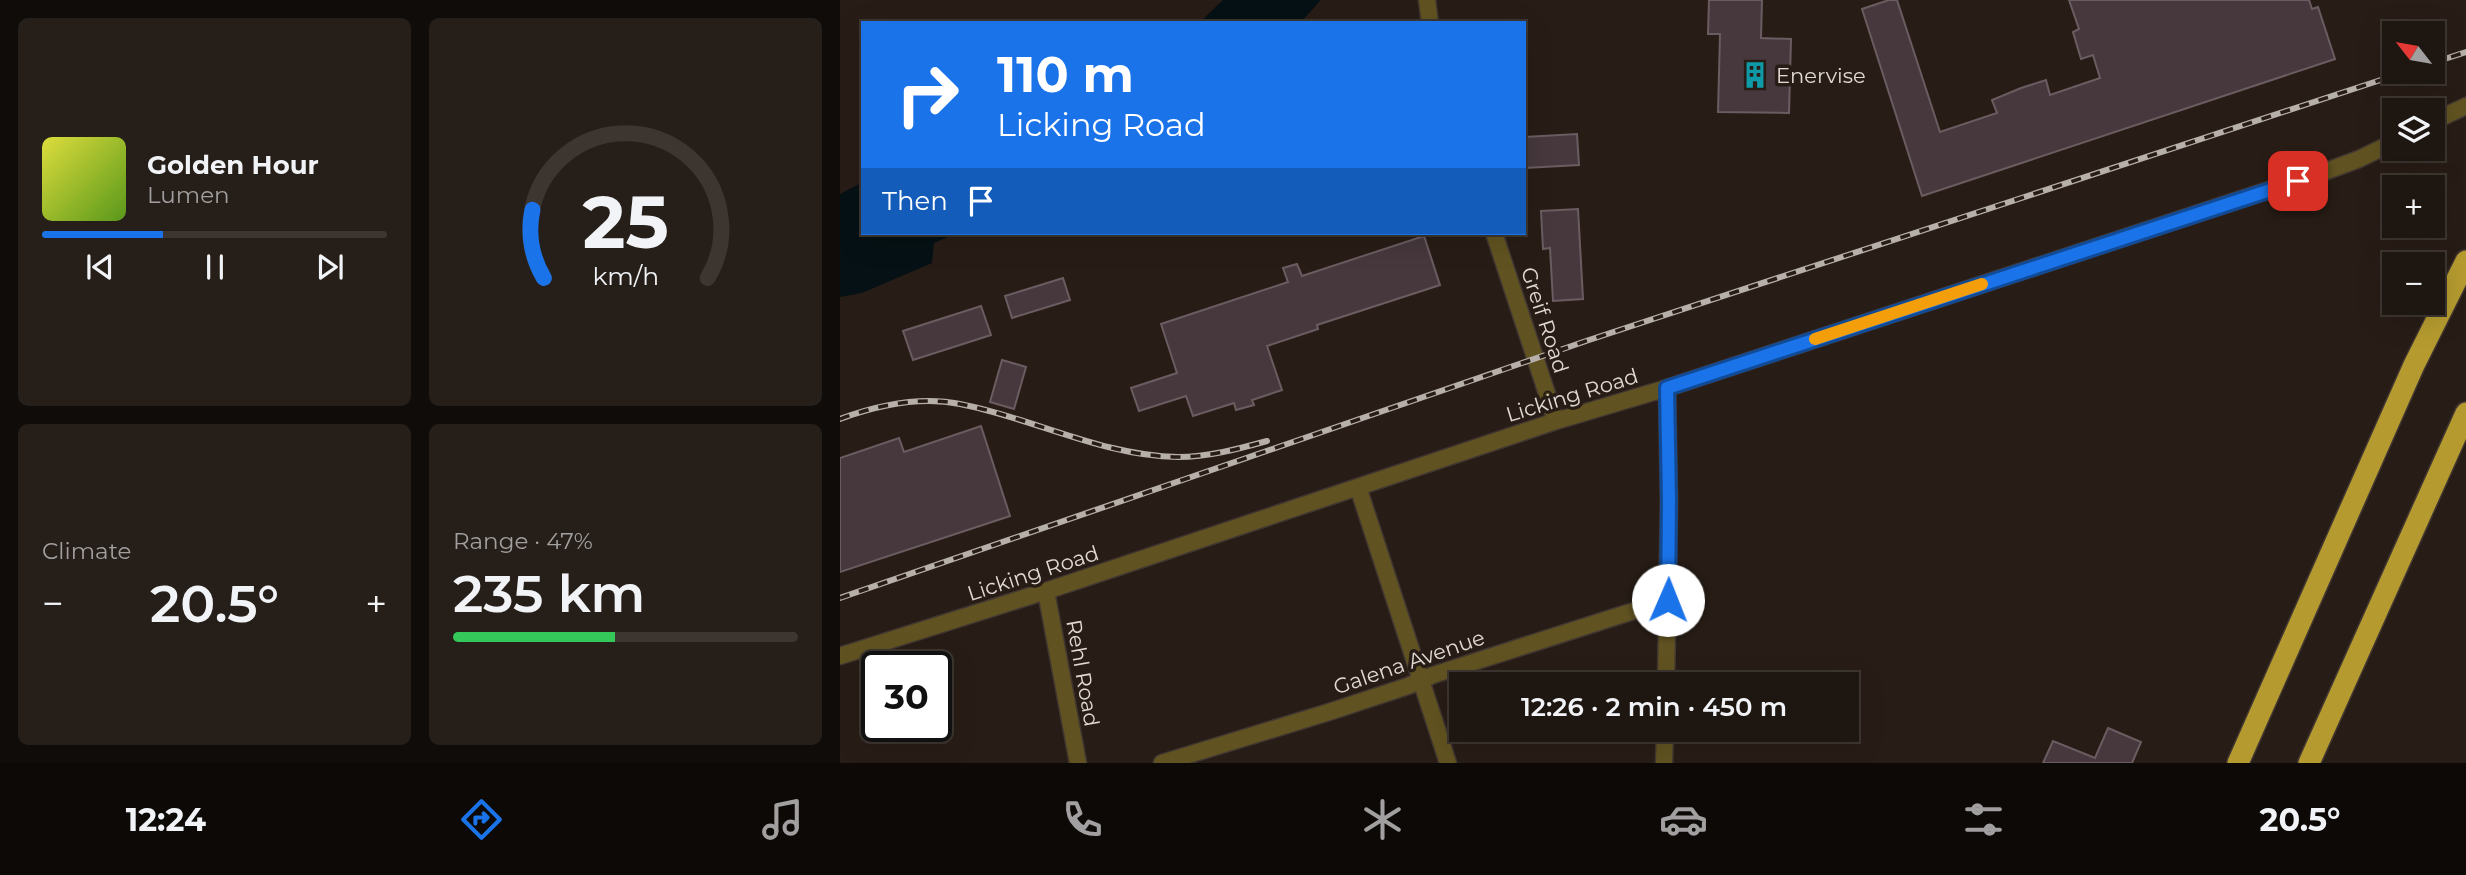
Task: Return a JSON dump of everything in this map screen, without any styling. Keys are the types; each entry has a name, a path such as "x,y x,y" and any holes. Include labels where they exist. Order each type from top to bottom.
{"highway":[{"path":"2238,763 2414,365 2466,261"},
{"path":"2309,763 2466,414"}],"street":[{"path":"1427,0 1430,21"},
{"path":"2445,116 2466,106"},
{"name":"Licking Road","path":"840,656 2324,172 2382,148"},
{"name":"Greif Road","path":"1495,235 1556,421"},
{"path":"1666,672 1669,501 1667,388"},
{"path":"1358,487 1448,763"},
{"name":"Rehl Road","path":"1046,591 1078,763"},
{"name":"Galena Avenue","path":"1163,763 1329,712 1668,600"},
{"path":"1664,763 1665,742"}],"shaded area":[{"path":"1223,0 1321,0 1302,21 1201,21"},
{"path":"861,183 861,235 952,235 934,243 932,263 862,293 840,297 840,194"}],"building":[{"name":"Enervise","path":"1709,0 1762,0 1761,38 1791,39 1789,113 1718,112 1720,34 1708,34"},
{"path":"1897,0 1940,132 1997,113 1992,100 2021,88 2046,80 2050,95 2100,78 2093,55 2081,59 2073,32 2079,29 2069,0 2309,0 2312,9 2318,7 2335,59 1922,196 1862,9"},
{"path":"1577,134 1579,165 1526,168 1526,137"},
{"path":"1578,209 1583,299 1553,301 1550,248 1543,249 1541,211"},
{"path":"1424,236 1440,285 1317,325 1318,329 1267,346 1282,390 1252,400 1254,405 1236,410 1234,403 1193,416 1186,396 1139,411 1131,388 1177,373 1161,324 1288,282 1283,268 1297,264 1302,276"},
{"path":"1063,278 1070,300 1012,318 1005,296"},
{"path":"981,306 991,335 913,360 903,331"},
{"path":"1002,360 1026,367 1014,409 990,402"},
{"path":"981,426 1010,516 840,572 840,458 899,438 904,452"},
{"path":"2108,728 2141,742 2132,763 2043,763 2053,741 2095,758"}],"railway":[{"path":"2445,59 2466,52"},
{"path":"840,598 1589,340 2382,80"},
{"path":"840,419 899,403 930,401 987,410 1095,443 1150,455 1200,456 1267,441"}],"slow traffic":[{"path":"1815,339 1982,284"}],"place":[{"name":"Enervise","path":"1755,75"}],"route":[{"path":"1668,600 1667,388 2298,181"}]}
